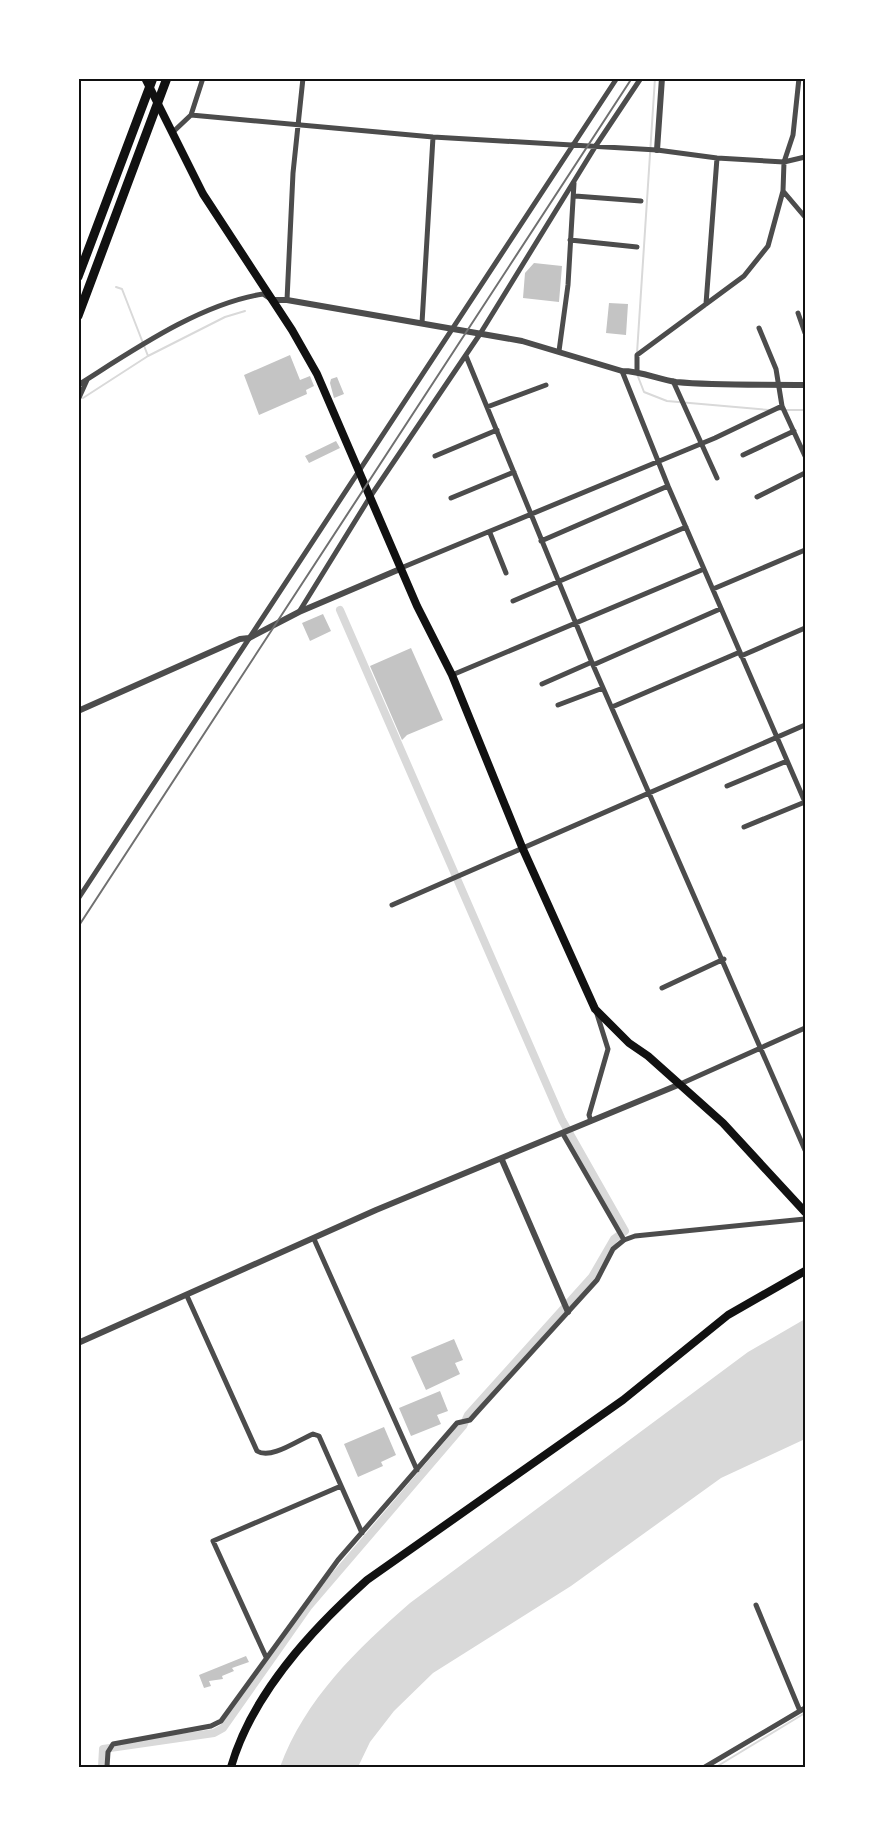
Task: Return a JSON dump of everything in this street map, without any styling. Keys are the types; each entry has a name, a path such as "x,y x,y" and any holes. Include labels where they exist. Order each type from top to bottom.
{"highway":[{"path":"78,277 153,78"},
{"path":"78,316 166,80"}],"main road":[{"path":"145,78 203,194 273,300 317,374 400,568 452,675 522,847 595,1009 629,1042 648,1056 723,1124 805,1212"},
{"path":"231,1767 242,1735 262,1699 329,1616 353,1593 388,1564 623,1400 719,1322 805,1271"}],"street":[{"path":"173,132 191,115 203,78"},
{"path":"287,300 293,173 303,78"},
{"path":"78,899 617,78"},
{"path":"299,612 370,496 466,356 640,78"},
{"path":"657,150 662,78"},
{"path":"638,371 637,355 744,276 768,246 783,191 784,162 793,135 799,78"},
{"path":"191,115 300,123 433,137 657,150 717,158 784,162 805,157"},
{"path":"422,323 433,137"},
{"path":"706,304 717,158"},
{"path":"559,351 574,181"},
{"path":"783,191 805,216"},
{"path":"574,196 641,201"},
{"path":"570,240 638,247"},
{"path":"78,385 193,317 249,296 262,294 273,300 287,300 452,328 559,351 622,371 638,371 673,381 750,386 805,385"},
{"path":"798,313 805,333"},
{"path":"759,327 776,369 782,406 805,456"},
{"path":"466,356 592,664 724,959 805,1149"},
{"path":"622,371 720,609 776,738 803,792 805,802 744,827"},
{"path":"78,400 87,380"},
{"path":"673,381 717,478"},
{"path":"487,407 546,385"},
{"path":"78,711 240,639 249,638 299,612 400,568 533,516 782,406"},
{"path":"435,456 497,430"},
{"path":"743,455 794,431"},
{"path":"451,498 514,472"},
{"path":"757,497 805,473"},
{"path":"541,541 668,486"},
{"path":"513,601 686,527"},
{"path":"490,533 506,573"},
{"path":"713,589 805,550"},
{"path":"452,675 576,625 704,568"},
{"path":"542,684 720,609"},
{"path":"612,707 805,628"},
{"path":"558,705 603,688"},
{"path":"392,905 805,725"},
{"path":"727,786 787,761"},
{"path":"662,988 724,959"},
{"path":"591,1121 589,1115 608,1049 595,1009"},
{"path":"78,1343 376,1210 502,1160 805,1028"},
{"path":"562,1134 624,1240"},
{"path":"502,1160 568,1312"},
{"path":"107,1767 108,1752 113,1744 211,1726 220,1721 266,1657 362,1533 459,1421 470,1420 478,1412 597,1280 613,1249 624,1240 635,1236 805,1219"},
{"path":"314,1239 417,1470"},
{"path":"187,1296 256,1451 262,1454 271,1453 313,1434 319,1436 362,1533"},
{"path":"266,1657 213,1541 341,1486"},
{"path":"705,1767 802,1710 756,1605"}],"shaded area":[{"path":"805,1319 805,1439 721,1478 571,1586 433,1673 394,1711 370,1742 358,1767 280,1767 303,1719 318,1697 352,1657 410,1603 748,1352"}],"building":[{"path":"534,263 562,266 559,302 523,298 525,273"},
{"path":"609,303 628,304 626,335 606,333"},
{"path":"290,355 300,380 310,376 314,386 306,390 307,394 259,415 244,375"},
{"path":"337,377 344,394 334,398 330,383 331,379"},
{"path":"336,441 340,448 309,463 305,456"},
{"path":"323,614 331,631 310,641 302,623"},
{"path":"411,648 443,720 407,735 402,740 370,666"},
{"path":"454,1339 463,1360 455,1363 460,1374 426,1390 411,1357"},
{"path":"440,1391 448,1411 437,1415 441,1424 411,1436 399,1408"},
{"path":"384,1427 396,1455 381,1462 383,1466 358,1477 344,1444"},
{"path":"246,1656 249,1662 232,1668 234,1671 222,1676 223,1679 209,1681 211,1686 204,1688 199,1675"}],"waterway":[{"path":"637,353 655,78"},
{"path":"116,287 122,289 148,356"},
{"path":"83,398 148,356 225,317 245,311"},
{"path":"637,374 644,392 667,401 769,410"},
{"path":"778,410 805,410"},
{"path":"102,1767 103,1749 214,1733 223,1728 308,1607 463,1426 468,1415 592,1277 614,1239 625,1231 562,1120 340,610"},
{"path":"716,1767 805,1713"}],"railway":[{"path":"78,927 632,78"}]}
